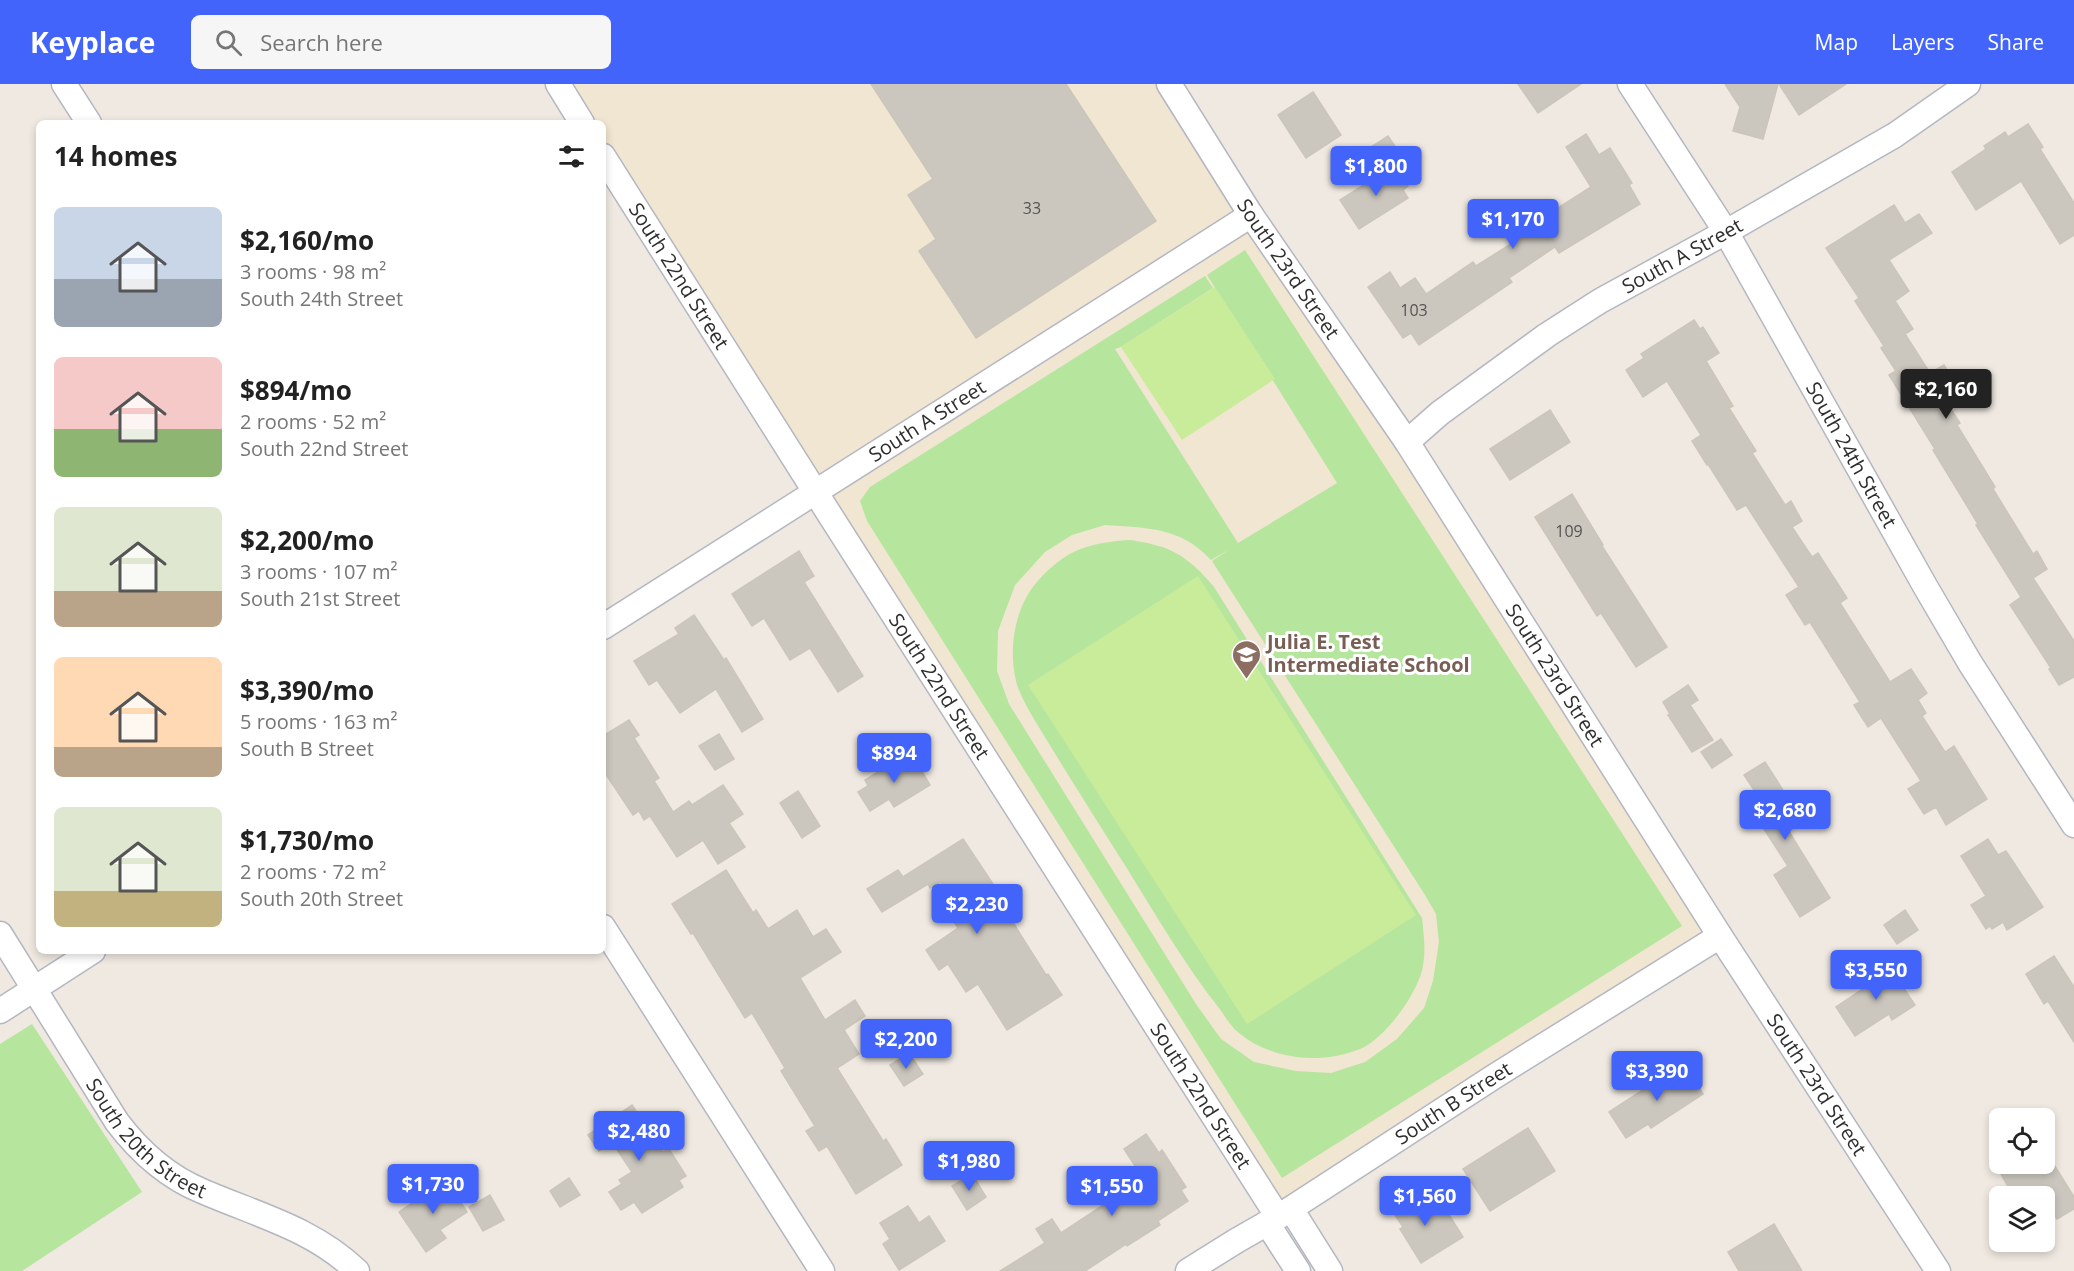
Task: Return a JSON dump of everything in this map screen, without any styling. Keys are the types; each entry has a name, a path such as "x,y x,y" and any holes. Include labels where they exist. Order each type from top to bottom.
{"street":[{"path":"64,84 87,120"},
{"path":"558,84 580,120"},
{"name":"South 23rd Street","path":"1169,84 1251,215 1407,442 1720,936 1938,1271"},
{"name":"South 24th Street","path":"1630,84 1726,232 1970,663 2074,825"},
{"name":"South A Street","path":"1407,442 1440,413 1533,344 1600,301 1895,135 1968,84"},
{"name":"South 22nd Street","path":"606,161 1279,1217 1330,1271"},
{"name":"South A Street","path":"606,625 1251,215"},
{"path":"606,932 822,1271"},
{"name":"South 20th Street","path":"0,934 117,1122 138,1146 166,1171 201,1191 286,1223 320,1242 357,1271"},
{"name":"South B Street","path":"1188,1271 1279,1217 1495,1076 1720,936"},
{"path":"0,1011 88,954"},
{"name":"South 22nd Street","path":"1279,1217 1298,1271"}],"shaded area":[{"name":"Julia E. Test Intermediate School","path":"558,84 1169,84 1720,936 1278,1217 606,161 606,120 580,120"}],"green space":[{"path":"1245,250 1682,926 1282,1178 867,521 860,501 870,487 1205,276 1213,288 1115,349 1238,543 1337,483 1207,275","holes":["1105,525 1149,529 1175,535 1200,549 1211,560 1230,549 1212,561 1436,914 1439,942 1433,981 1424,1008 1397,1039 1365,1062 1331,1073 1296,1071 1254,1062 1221,1039 1196,1004 1009,704 997,671 998,631 1015,585 1045,552 1072,535"]},
{"path":"1215,287 1275,379 1182,440 1121,347"},
{"path":"1130,540 1157,545 1177,554 1195,567 1214,587 1422,918 1424,955 1416,987 1387,1028 1360,1049 1329,1057 1297,1057 1266,1049 1233,1028 1172,940 1058,758 1022,696 1016,681 1013,642 1023,603 1029,592 1048,571 1068,555 1102,543"},
{"path":"1198,576 1416,915 1247,1024 1028,685"},
{"path":"32,1024 142,1192 22,1271 0,1271 0,1044"}],"building":[{"path":"871,84 1066,84 1156,221 976,338 919,251 936,239 908,195 933,179"},
{"path":"1518,84 1581,84 1538,113"},
{"path":"1725,84 1778,84 1763,139 1733,131 1740,107"},
{"path":"1779,84 1846,84 1799,115"},
{"path":"1313,92 1341,135 1306,158 1278,115"},
{"path":"2028,124 2043,147 2040,149 2074,203 2074,235 2060,244 2021,181 1976,210 1952,172 1986,149 1984,146 2005,132 2008,137"},
{"path":"1586,134 1599,155 1610,148 1632,183 1629,185 1640,204 1559,253 1555,247 1509,278 1512,282 1419,345 1411,333 1403,338 1368,287 1390,272 1400,288 1415,278 1426,294 1473,262 1476,266 1514,242 1511,238 1591,187 1566,147"},
{"path":"1388,136 1401,155 1378,170 1365,151"},
{"path":"1395,165 1408,186 1403,190 1408,198 1359,229 1340,200"},
{"path":"1894,205 1905,223 1919,214 1932,233 1889,260 1909,291 1895,301 1913,329 1905,334 1930,373 1944,365 1965,399 1950,408 1960,423 1957,425 2033,554 2037,551 2047,569 2033,578 2074,641 2074,677 2059,685 2049,669 2051,668 2010,605 2021,597 1976,525 1978,524 1933,450 1935,449 1889,375 1896,371 1881,348 1884,346 1855,301 1859,298 1826,248"},
{"path":"1694,320 1700,329 1703,327 1719,353 1706,361 1733,406 1729,408 1756,451 1752,453 1785,505 1791,501 1802,521 1792,527 1812,557 1818,553 1847,598 1840,603 1890,682 1911,669 1927,693 1918,700 1926,713 1922,716 1945,752 1954,746 1987,799 1946,825 1936,807 1924,814 1908,789 1921,781 1881,718 1868,727 1854,705 1860,702 1810,622 1805,625 1786,595 1799,587 1746,505 1737,510 1707,465 1692,441 1701,435 1667,381 1643,397 1626,370 1644,358 1641,354"},
{"path":"1550,410 1570,442 1510,480 1490,449"},
{"path":"1572,494 1602,546 1667,647 1636,667 1601,613 1597,616 1535,517"},
{"path":"799,551 814,576 804,582 863,676 838,692 810,648 790,660 764,618 752,626 732,594"},
{"path":"694,615 724,660 726,658 763,719 742,732 716,689 680,713 657,680 649,685 634,661 679,634 675,628"},
{"path":"1688,685 1698,700 1690,705 1713,740 1692,752 1668,715 1670,714 1663,702"},
{"path":"629,720 639,735 634,738 659,778 654,781 673,812 689,801 692,805 723,785 743,814 729,823 745,847 718,864 703,840 677,857 650,816 644,820 639,811 633,815 606,774 606,734"},
{"path":"719,734 734,759 715,770 699,746"},
{"path":"1721,739 1732,755 1712,768 1701,752"},
{"path":"904,756 907,762 914,758 930,785 894,807 889,799 870,811 858,792 868,786 865,780"},
{"path":"1765,762 1802,820 1788,830 1830,898 1800,917 1774,875 1788,866 1749,806 1760,799 1744,775"},
{"path":"798,791 820,826 802,838 780,803"},
{"path":"963,839 1011,911 1007,913 1046,975 1048,974 1062,995 1007,1030 978,984 966,992 948,964 939,970 926,950 958,928 953,920 962,914 941,882 930,888 928,884 882,912 867,889 898,870 903,877"},
{"path":"1988,839 1998,855 2006,851 2043,907 2007,930 2003,922 1992,929 1990,926 1986,929 1971,905 1986,896 1961,856"},
{"path":"726,870 753,913 756,910 768,929 797,910 813,937 826,929 841,952 800,978 825,1020 855,1000 865,1016 844,1030 859,1054 837,1068 883,1141 886,1139 902,1165 856,1194 827,1146 819,1151 806,1131 815,1126 781,1071 785,1068 752,1013 745,1018 693,933 691,934 672,904"},
{"path":"1905,910 1918,930 1897,944 1884,925"},
{"path":"2054,956 2074,987 2074,1042 2048,1001 2044,1004 2026,974"},
{"path":"1887,963 1915,1005 1892,1020 1889,1014 1855,1036 1836,1007 1864,988 1860,981"},
{"path":"909,1053 923,1074 904,1086 890,1065"},
{"path":"1684,1063 1703,1094 1651,1128 1648,1124 1626,1138 1609,1112"},
{"path":"632,1105 663,1152 669,1149 686,1176 679,1180 683,1187 642,1213 634,1202 621,1210 609,1192 622,1184 619,1180 632,1172 612,1142 599,1151 588,1135"},
{"path":"1528,1128 1555,1171 1490,1211 1463,1169"},
{"path":"1146,1134 1159,1153 1162,1150 1186,1187 1181,1190 1188,1201 1158,1221 1160,1225 1085,1271 1000,1271 1045,1243 1036,1229 1052,1219 1061,1233 1102,1206 1100,1202 1141,1175 1124,1149"},
{"path":"2055,1166 2074,1197 2074,1209 2057,1219 2055,1186 2008,1186 2001,1174 2055,1174"},
{"path":"972,1174 986,1197 967,1210 952,1186"},
{"path":"569,1178 580,1195 560,1207 550,1191"},
{"path":"446,1180 467,1212 440,1230 446,1238 426,1252 399,1212"},
{"path":"1409,1194 1414,1201 1423,1195 1433,1212 1443,1205 1463,1237 1421,1263 1400,1229 1403,1227 1389,1206"},
{"path":"490,1195 504,1220 483,1231 469,1207"},
{"path":"908,1206 919,1223 929,1216 945,1241 899,1270 883,1244 890,1239 880,1223"},
{"path":"1774,1224 1802,1271 1739,1271 1728,1252"}],"place":[{"name":"Julia E. Test Intermediate School","path":"1246,680"}]}
